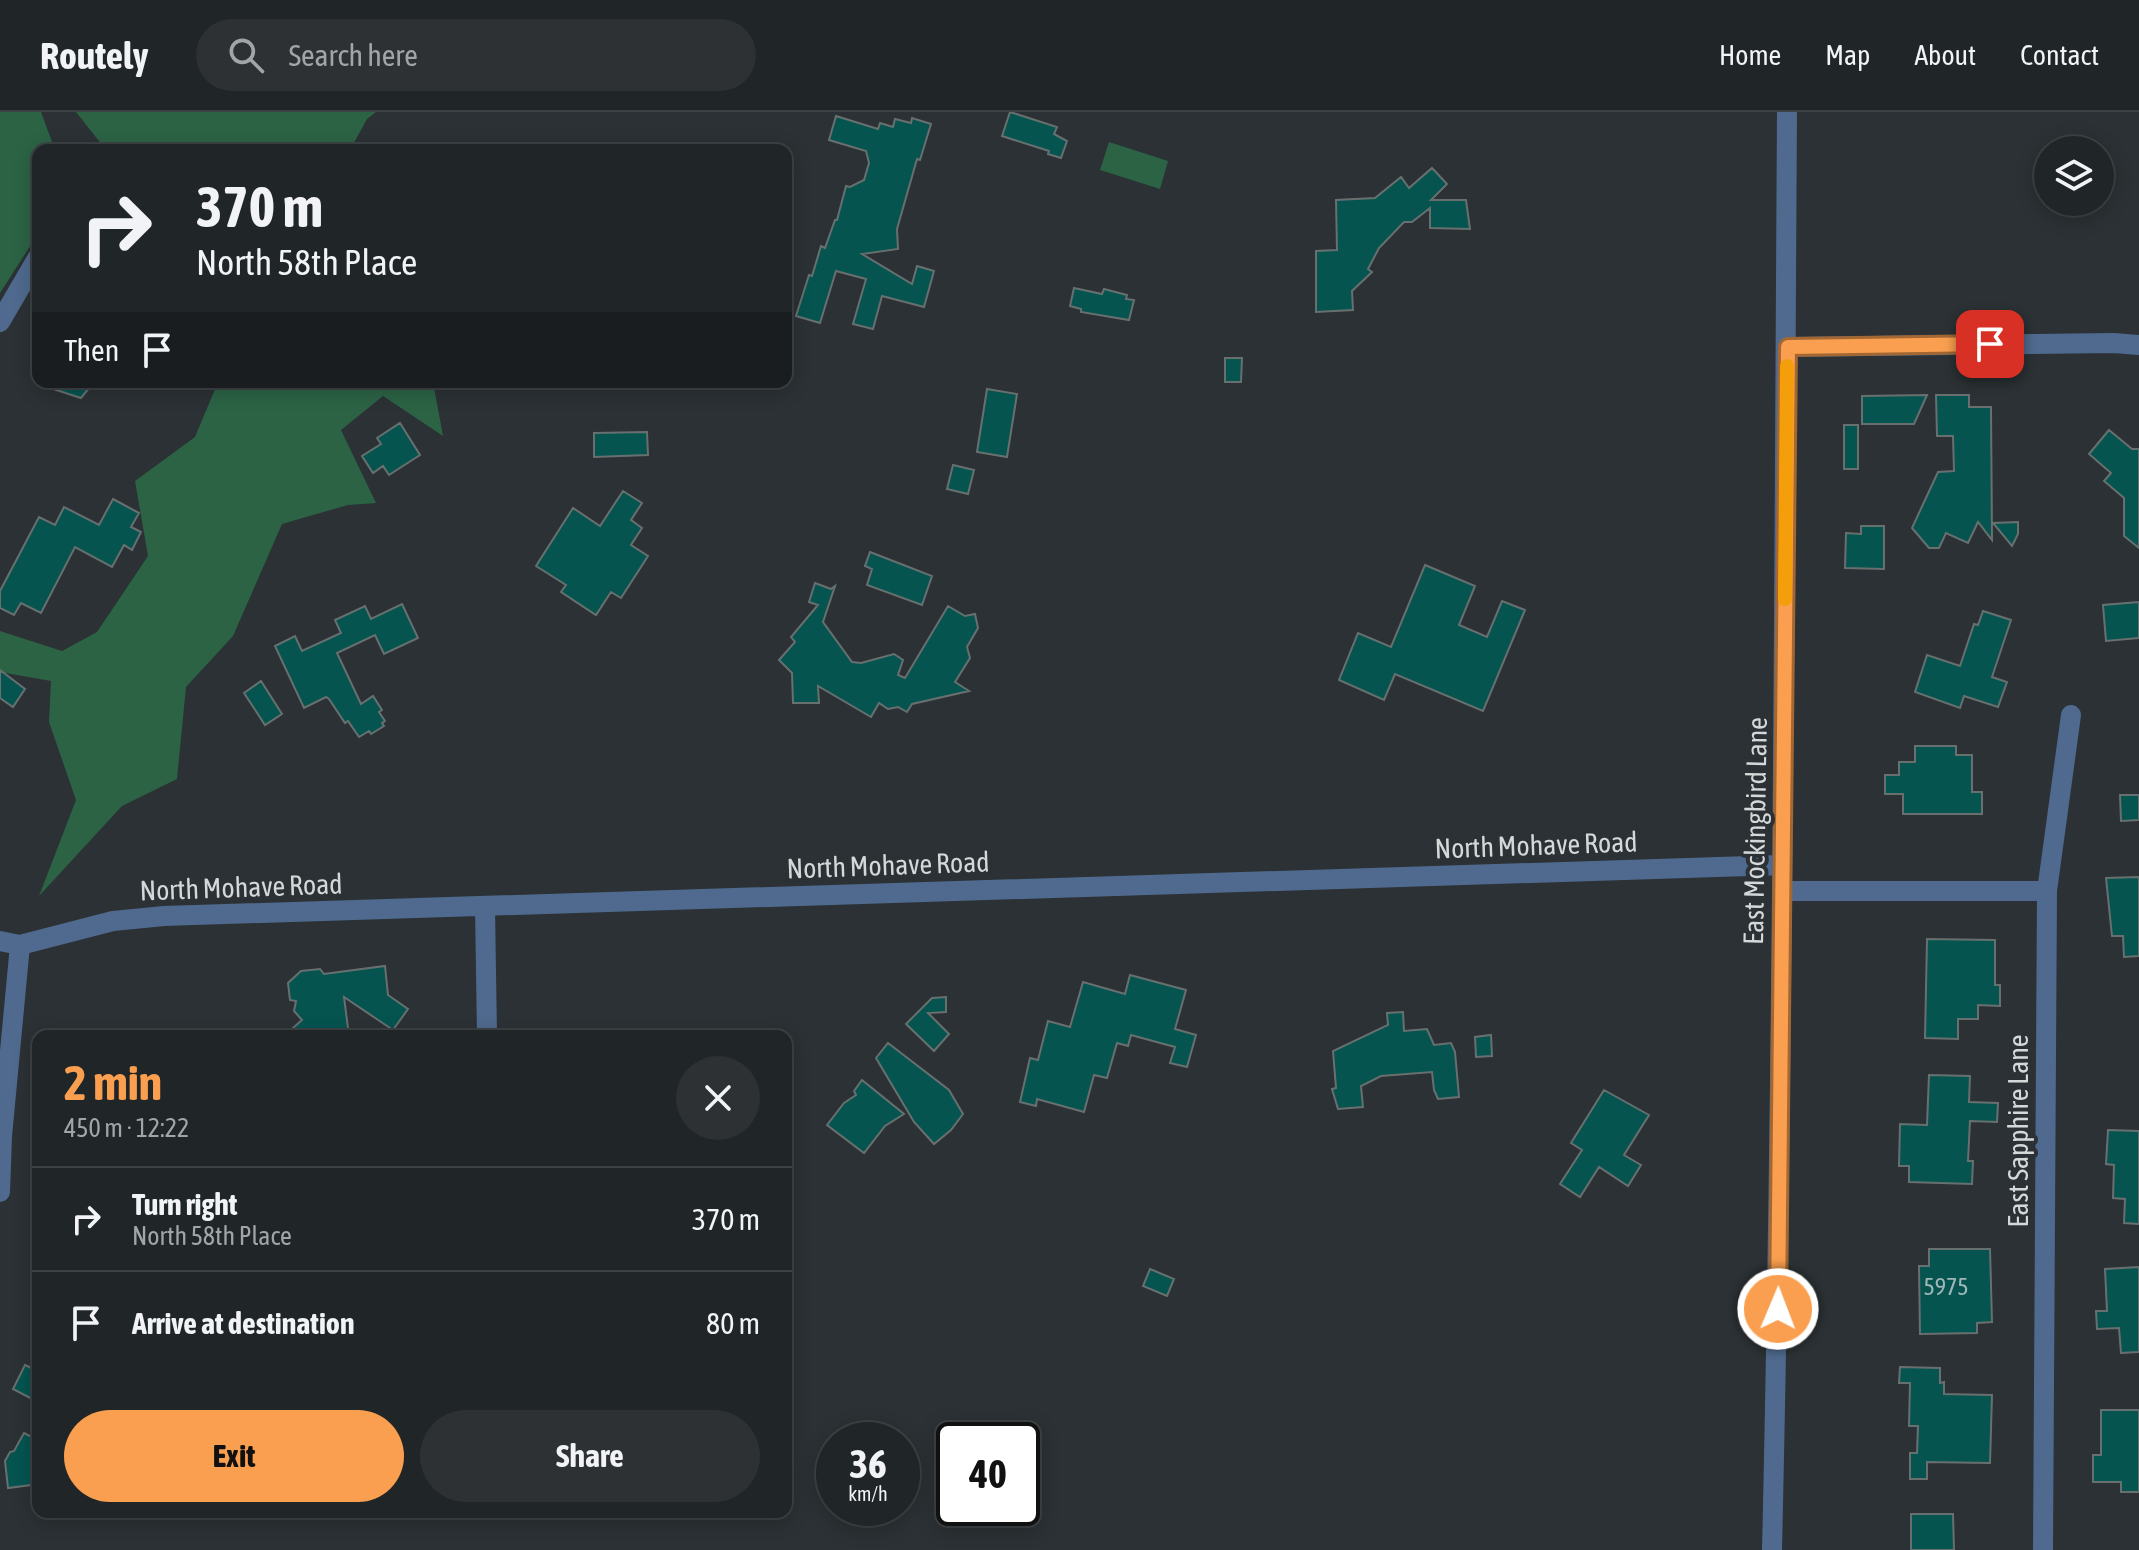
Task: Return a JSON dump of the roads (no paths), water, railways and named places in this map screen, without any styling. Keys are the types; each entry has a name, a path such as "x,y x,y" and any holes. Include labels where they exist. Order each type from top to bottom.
{"street":[{"name":"East Mockingbird Lane","path":"1772,1550 1778,1282 1788,347 1787,112"},
{"path":"0,322 32,267"},
{"path":"1788,347 2139,345"},
{"name":"East Sapphire Lane","path":"2043,1550 2047,891 2071,715"},
{"name":"North Mohave Road","path":"10,943 100,923 164,916 1782,865"},
{"path":"1782,891 2047,891"},
{"path":"485,907 487,1030"},
{"path":"0,1192 10,943"}]}
